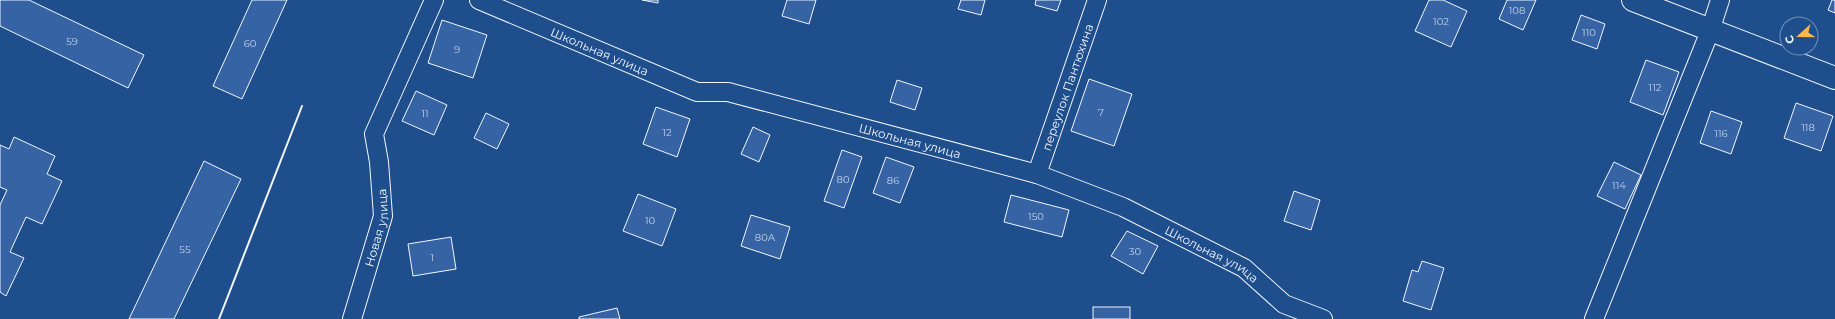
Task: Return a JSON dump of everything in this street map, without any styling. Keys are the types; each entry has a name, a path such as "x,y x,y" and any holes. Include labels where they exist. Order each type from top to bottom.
{"street":[{"name":"Новая улица","path":"352,319 383,216 374,134 434,0"},
{"name":"Школьная улица","path":"479,0 697,92 728,92 1037,174 1123,207 1244,268 1283,312 1323,319"},
{"name":"переулок Пантюхина","path":"1037,174 1098,0"},
{"path":"1633,0 1835,78"},
{"path":"1594,319 1710,31 1720,0"}],"building":[{"path":"0,0 29,0 144,55 128,88 0,26"},
{"path":"252,0 287,0 242,99 213,86"},
{"path":"642,0 658,0 658,3"},
{"path":"787,0 816,0 809,24 782,16"},
{"path":"961,0 985,0 981,15 958,9"},
{"path":"1036,0 1061,0 1057,11 1035,5"},
{"path":"1429,0 1443,0 1467,11 1451,47 1415,31"},
{"path":"1507,0 1536,0 1523,30 1499,19"},
{"path":"1832,0 1835,0 1835,13 1828,10"},
{"path":"1581,15 1605,24 1597,49 1572,40"},
{"path":"442,20 487,35 473,78 428,63"},
{"path":"1646,60 1679,72 1663,115 1630,102"},
{"path":"1089,79 1132,94 1114,146 1071,131"},
{"path":"897,80 922,88 915,110 890,102"},
{"path":"416,91 447,105 434,135 402,121"},
{"path":"1796,103 1833,116 1821,151 1784,138"},
{"path":"656,107 690,119 677,157 643,144"},
{"path":"1711,111 1742,122 1731,154 1700,143"},
{"path":"486,113 509,124 497,149 474,138"},
{"path":"753,127 770,135 759,162 741,154"},
{"path":"14,137 55,156 47,174 62,181 42,224 26,217 10,252 24,258 6,296 0,292 0,205 7,190 0,187 0,145 9,149"},
{"path":"842,150 862,157 844,208 824,201"},
{"path":"886,157 914,167 900,203 873,193"},
{"path":"204,161 241,179 174,319 129,319"},
{"path":"1614,162 1641,175 1625,209 1597,196"},
{"path":"1294,191 1320,200 1311,230 1284,221"},
{"path":"638,194 676,209 662,246 623,231"},
{"path":"1011,195 1069,210 1062,237 1004,222"},
{"path":"751,215 790,227 780,259 741,246"},
{"path":"1127,231 1158,246 1143,274 1111,256"},
{"path":"451,237 456,269 413,276 408,244"},
{"path":"1422,261 1444,268 1431,310 1403,301 1412,270 1418,272"},
{"path":"1093,307 1130,307 1130,319 1093,319"},
{"path":"617,308 620,319 579,319 579,317"}],"wall":[{"path":"219,319 302,106"}]}
